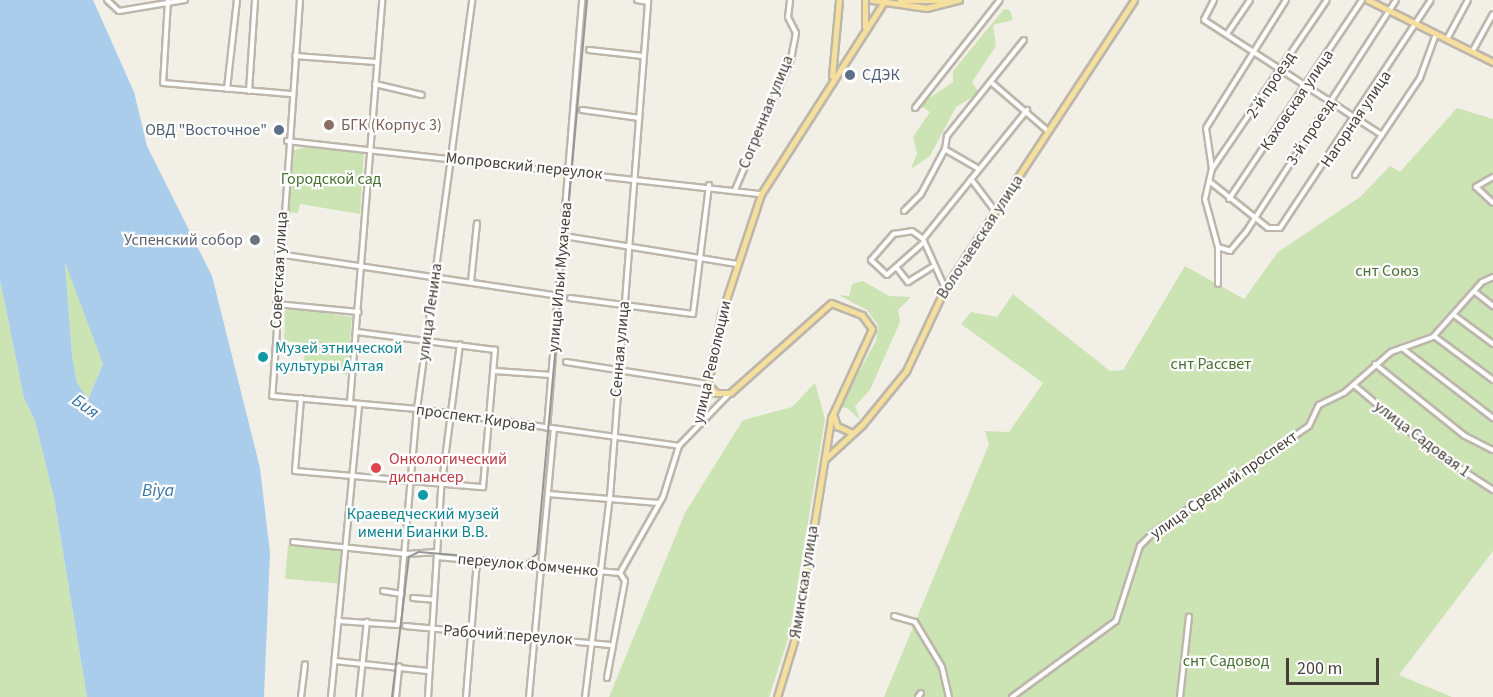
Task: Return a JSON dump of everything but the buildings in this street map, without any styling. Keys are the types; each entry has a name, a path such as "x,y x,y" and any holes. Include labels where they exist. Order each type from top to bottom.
{"main road":[{"name":"улица Революции","path":"832,77 838,0"},
{"path":"865,0 865,29"},
{"path":"872,0 926,8 959,0"},
{"name":"улица Революции","path":"708,384 737,264 761,194 832,77 884,0"},
{"path":"900,0 948,0"},
{"name":"Волочаевская улица","path":"821,466 853,433 906,371 945,288 1134,0"},
{"path":"1368,0 1493,62"},
{"name":"Яминская улица","path":"730,393 817,312 835,303 862,315 872,332 833,413 821,466 797,631 777,697"},
{"path":"708,384 716,393 730,393"},
{"path":"833,413 837,426 853,433"}],"street":[{"path":"107,0 119,11 185,0"},
{"path":"227,89 237,0"},
{"path":"249,91 255,0"},
{"name":"Советская улица","path":"272,396 278,254 300,0"},
{"path":"350,402 363,267 382,0"},
{"name":"улица Ленина","path":"367,621 398,625 407,554 417,409 472,0"},
{"name":"улица Ильи Мухачева","path":"547,428 582,0"},
{"path":"637,0 648,1"},
{"name":"Согренная улица","path":"735,190 791,60 796,33 788,17 790,0"},
{"path":"915,108 1000,0"},
{"path":"1214,0 1203,19 1382,135"},
{"path":"1227,34 1250,0"},
{"path":"1218,284 1218,247 1206,206 1212,169 1206,132 1286,0"},
{"name":"2-й проезд","path":"1212,169 1327,0"},
{"name":"Каховская улица","path":"1229,199 1362,0"},
{"name":"3-й проезд","path":"1218,247 1231,249 1255,218 1396,0"},
{"name":"Нагорная улица","path":"1255,218 1273,230 1294,212 1419,25 1431,0"},
{"path":"1447,39 1468,0"},
{"name":"Сенная улица","path":"585,697 594,641 610,497 612,436 648,1"},
{"path":"168,2 163,83 291,94"},
{"path":"1472,52 1493,14"},
{"path":"1355,175 1420,78 1436,34"},
{"path":"904,211 921,194 945,149 950,131 992,83 1024,40"},
{"path":"589,50 643,56"},
{"path":"295,56 376,62"},
{"path":"992,83 1027,110 1048,131"},
{"path":"375,84 422,95"},
{"path":"582,110 639,118"},
{"path":"945,288 932,267 923,241 912,231 894,234 871,260 887,275 897,268 923,241 1027,110"},
{"name":"Мопровский переулок","path":"287,141 709,185 761,194"},
{"path":"945,149 979,169"},
{"path":"1493,177 1476,187 1493,203"},
{"path":"971,179 995,211"},
{"path":"1209,181 1255,218"},
{"name":"улица Революции","path":"623,308 693,314 709,185"},
{"path":"471,282 477,223"},
{"path":"570,237 627,244 737,264"},
{"path":"278,254 558,296"},
{"path":"897,268 908,282 932,267"},
{"name":"улица Средний проспект","path":"1012,697 1116,621 1140,546 1151,535 1309,426 1319,405 1354,385 1375,364 1401,348 1434,336 1474,292 1493,277"},
{"path":"1474,292 1493,306"},
{"path":"570,298 623,308"},
{"path":"276,304 359,312"},
{"path":"1454,315 1493,344"},
{"path":"301,398 295,471 443,486 483,487 495,371 495,350 426,338 357,332"},
{"path":"1434,336 1493,380"},
{"path":"428,697 427,671 443,486 460,344"},
{"path":"1401,348 1493,418"},
{"path":"566,362 619,368 708,384"},
{"path":"1375,364 1465,436 1493,450"},
{"path":"495,371 551,375"},
{"name":"улица Революции","path":"620,573 659,503 679,446 700,424 708,384"},
{"name":"улица Садовая 1","path":"1354,385 1429,448 1493,490"},
{"path":"700,424 730,393"},
{"name":"проспект Кирова","path":"272,396 417,409 679,446"},
{"path":"331,697 359,405"},
{"path":"529,697 539,566 554,429"},
{"path":"548,494 610,497 659,503"},
{"name":"переулок Фомченко","path":"293,542 620,573"},
{"path":"466,697 477,561"},
{"path":"607,678 614,657 610,645 624,592 620,573"},
{"path":"383,591 402,594"},
{"path":"413,598 434,600"},
{"path":"894,616 915,622 942,667 949,697"},
{"path":"1180,697 1189,617"},
{"path":"338,621 367,621 359,697"},
{"name":"Рабочий переулок","path":"405,626 432,630 473,630 594,641 610,645"},
{"path":"335,661 399,666 427,671"},
{"path":"301,697 305,664"},
{"path":"396,697 399,666"}],"green space":[{"path":"1004,9 1010,10 1013,20 993,25 996,46 972,82 979,93 956,107 930,156 911,169 917,153 913,137 930,112 919,105 953,82 953,71"},
{"path":"1457,108 1493,119 1493,551 1399,675 1452,697 884,697 989,444 985,431 1009,432 1043,383 961,324 971,312 997,317 1013,294 1110,371 1123,370 1185,266 1244,299 1278,252 1360,197 1390,166 1400,172"},
{"name":"Городской сад","path":"306,147 364,153 360,214 300,204 298,213 286,212 291,151"},
{"path":"65,260 103,364 88,399 77,383 72,355"},
{"path":"0,280 24,398 35,421 54,498 87,697 0,697"},
{"path":"863,281 889,296 911,297 898,310 900,322 870,390 855,406 860,420 847,408 839,407 876,341 878,325 867,310 838,295 849,296 852,284"},
{"path":"290,308 352,317 347,375 304,364 305,343 284,341 285,311"},
{"path":"815,383 825,419 790,633 769,697 609,697 685,513 743,420 792,407"},
{"path":"288,545 341,550 338,583 285,579"}],"water":[{"name":"Biya","path":"0,0 93,0 134,92 147,146 212,276 260,468 270,553 264,697 87,697 54,498 35,421 24,398 0,280","holes":["65,262 103,364 88,399 77,383 72,355"]}],"tram line":[{"path":"392,697 409,557 419,552 528,561 537,554 587,0"}],"place":[{"name":"СДЭК","path":"850,75"},
{"name":"БГК (Корпус 3)","path":"329,125"},
{"name":"ОВД \"Восточное\"","path":"279,130"},
{"name":"Успенский собор","path":"255,240"},
{"name":"Музей этнической культуры Алтая","path":"263,357"},
{"name":"Онкологический диспансер","path":"376,468"},
{"name":"Краеведческий музей имени Бианки В.В.","path":"423,495"}],"park label":[{"name":"снт Союз","path":"1387,271"},
{"name":"снт Рассвет","path":"1211,364"},
{"name":"снт Садовод","path":"1226,661"}],"water label":[{"name":"Бия","path":"85,407"}]}
